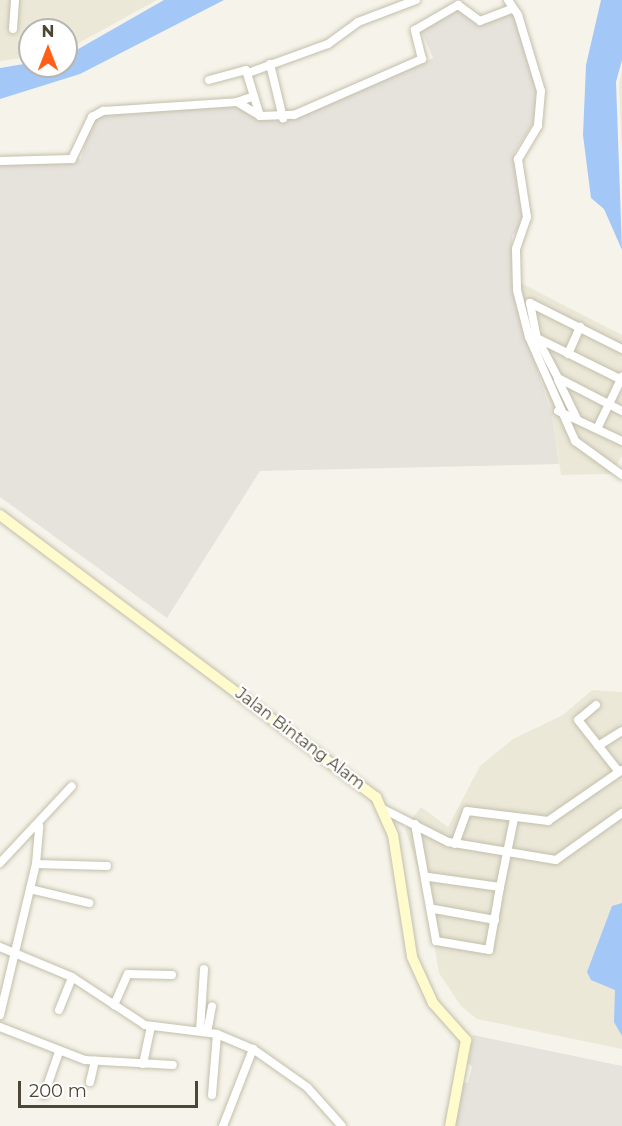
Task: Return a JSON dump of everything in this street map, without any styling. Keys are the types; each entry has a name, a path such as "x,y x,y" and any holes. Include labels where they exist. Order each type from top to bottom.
{"street":[{"path":"13,29 15,0"},
{"path":"248,73 328,44 358,22 416,0"},
{"path":"508,0 511,9 518,15 541,91 538,126 518,159 528,217 516,249 517,290 558,411 577,444 622,475"},
{"path":"237,102 260,116 283,118 423,59 415,30 464,3 480,21 511,9"},
{"path":"270,64 283,118"},
{"path":"209,80 240,68 248,73 260,116"},
{"path":"0,160 72,159 92,117 103,111 237,102 254,96"},
{"path":"577,419 537,338 529,310 532,302 622,349"},
{"path":"568,354 580,327"},
{"path":"537,338 622,379 597,429"},
{"path":"558,378 622,411"},
{"path":"558,411 622,441"},
{"name":"Jalan Bintang Alam","path":"0,515 367,789 385,810 455,844 506,854 562,859 622,813"},
{"path":"455,844 467,811 513,819 555,819 620,771 598,747 578,719 596,705"},
{"path":"598,747 622,731"},
{"path":"0,863 39,826 72,786"},
{"path":"385,810 412,957 433,1003 466,1040 450,1126"},
{"path":"415,824 429,877 435,937 443,945 487,951 495,920 513,819"},
{"path":"0,1015 36,864 39,826"},
{"path":"36,864 107,866"},
{"path":"429,877 500,887"},
{"path":"30,889 89,903"},
{"path":"434,909 495,920"},
{"path":"0,947 72,977 152,1027 217,1034 253,1049 307,1087 342,1126"},
{"path":"203,1031 204,969"},
{"path":"114,1005 128,974 172,975"},
{"path":"59,1010 72,977"},
{"path":"203,1031 212,1006"},
{"path":"0,1027 59,1052 95,1061 173,1065"},
{"path":"143,1064 152,1027"},
{"path":"212,1095 217,1034"},
{"path":"223,1126 253,1049"},
{"path":"44,1095 59,1052"},
{"path":"90,1082 95,1061"}],"shaded area":[{"path":"0,0 157,0 78,43 78,18 18,18 18,59 0,61"},
{"path":"460,5 474,23 515,8 539,71 538,116 514,153 524,197 524,222 512,236 513,293 552,415 559,464 260,471 167,618 0,497 0,162 81,159 92,118 99,109 119,105 234,102 257,117 291,115 433,58 422,32 425,23"},
{"path":"622,70 622,154 619,83"},
{"path":"513,279 622,335 622,456 610,474 561,475 552,415"},
{"path":"592,690 622,692 622,1049 477,1019 461,1006 439,973 426,895 405,828 421,807 448,827 480,766 513,739 563,715"},
{"path":"473,1035 622,1066 622,1126 454,1126 463,1082 468,1083 472,1067 468,1063"}],"water":[{"path":"164,0 224,0 78,75 78,49"},
{"path":"601,0 622,0 622,60 616,82 622,250 604,209 591,198 583,135 586,65"},
{"path":"18,65 18,78 67,78 0,99 0,68"},
{"path":"622,903 622,1036 614,1022 615,990 591,980 587,972 612,906"}]}
